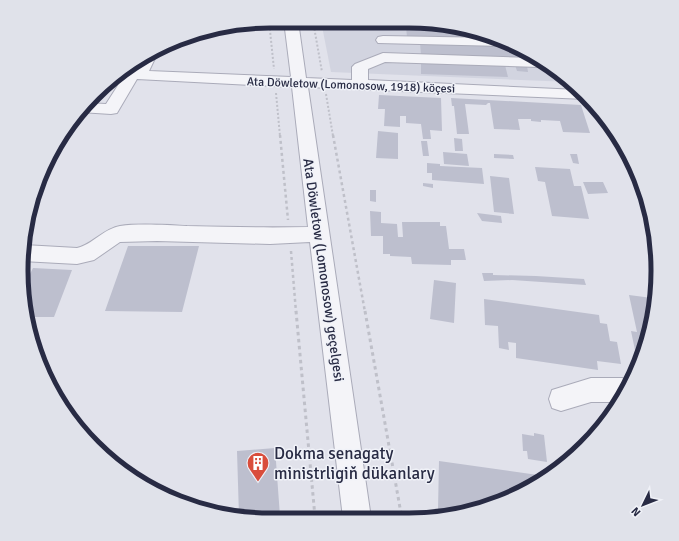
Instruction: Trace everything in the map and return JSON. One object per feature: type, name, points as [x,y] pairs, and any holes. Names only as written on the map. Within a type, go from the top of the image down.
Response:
[{"type":"street","name":"Ata Döwletow (Lomonosow) geçelgesi","points":[[292,28],[318,234],[356,513]]},
{"type":"street","points":[[383,28],[383,56]]},
{"type":"street","points":[[384,40],[488,42]]},
{"type":"street","points":[[360,84],[360,67],[383,56],[536,64]]},
{"type":"street","name":"Ata Döwletow (Lomonosow, 1918) köçesi","points":[[130,75],[575,95]]},
{"type":"street","points":[[91,108],[111,109],[130,75]]},
{"type":"street","points":[[29,253],[77,256],[87,254],[111,237],[120,234],[318,234]]},
{"type":"street","points":[[561,399],[591,390],[620,390]]},
{"type":"path","points":[[270,28],[315,513]]},
{"type":"path","points":[[314,28],[401,513]]},
{"type":"shaded area","points":[[322,28],[408,28],[440,30],[456,33],[471,36],[501,46],[530,60],[560,82],[331,72]]},
{"type":"building","points":[[406,28],[440,30],[479,39],[407,37]]},
{"type":"building","points":[[420,43],[500,46],[526,58],[421,55]]},
{"type":"building","points":[[421,61],[505,65],[508,77],[421,74]]},
{"type":"building","points":[[515,65],[527,66],[528,72],[517,71]]},
{"type":"building","points":[[379,95],[441,98],[442,131],[430,130],[431,139],[423,139],[421,124],[406,123],[406,116],[400,116],[400,127],[384,126],[385,109],[378,109]]},
{"type":"building","points":[[451,98],[581,105],[590,133],[563,132],[560,121],[541,120],[541,122],[531,121],[531,119],[518,119],[520,130],[494,129],[490,103],[488,103],[486,105],[465,104],[469,134],[457,134],[454,106],[452,106]]},
{"type":"building","points":[[378,131],[398,133],[398,159],[376,158]]},
{"type":"building","points":[[454,138],[462,139],[463,151],[455,151]]},
{"type":"building","points":[[421,141],[427,141],[429,156],[423,156]]},
{"type":"building","points":[[443,152],[467,154],[469,166],[444,164]]},
{"type":"building","points":[[494,154],[513,155],[514,159],[494,158]]},
{"type":"building","points":[[570,154],[577,154],[579,164],[573,163]]},
{"type":"building","points":[[427,163],[440,164],[440,166],[482,168],[484,184],[432,180],[432,173],[427,173]]},
{"type":"building","points":[[535,167],[570,169],[574,186],[581,186],[589,219],[552,216],[545,182],[538,181]]},
{"type":"building","points":[[490,176],[509,178],[514,214],[494,212]]},
{"type":"building","points":[[583,182],[603,182],[608,193],[588,194]]},
{"type":"building","points":[[423,183],[433,184],[433,188],[423,186]]},
{"type":"building","points":[[370,190],[376,190],[376,202],[370,201]]},
{"type":"building","points":[[370,211],[381,212],[381,223],[397,224],[398,237],[403,237],[402,222],[440,222],[440,226],[446,226],[449,249],[464,249],[466,260],[451,260],[451,265],[412,264],[411,257],[390,256],[390,254],[383,254],[383,236],[371,236]]},
{"type":"building","points":[[477,213],[501,216],[502,223],[482,221]]},
{"type":"building","points":[[128,246],[199,246],[182,312],[105,311]]},
{"type":"building","points":[[33,268],[72,270],[54,317],[33,317],[28,277]]},
{"type":"building","points":[[482,273],[493,273],[493,275],[584,279],[586,285],[512,280],[484,281]]},
{"type":"building","points":[[434,280],[456,283],[454,323],[430,319]]},
{"type":"building","points":[[629,295],[649,298],[643,333],[636,354],[631,331],[637,332]]},
{"type":"building","points":[[484,299],[599,315],[600,323],[607,324],[610,341],[617,342],[621,364],[597,361],[598,370],[516,358],[516,343],[508,342],[509,350],[499,348],[498,326],[485,325]]},
{"type":"building","points":[[534,433],[544,435],[547,462],[528,459],[527,451],[523,451],[522,434],[534,436]]},
{"type":"building","name":"Dokma senagaty ministrligiň dükanlary","points":[[275,448],[280,513],[239,511],[237,451]]},
{"type":"building","points":[[439,461],[539,475],[530,481],[501,495],[471,505],[442,511],[438,510]]},
{"type":"place","name":"Dokma senagaty ministrligiň dükanlary","points":[[258,482]]}]
